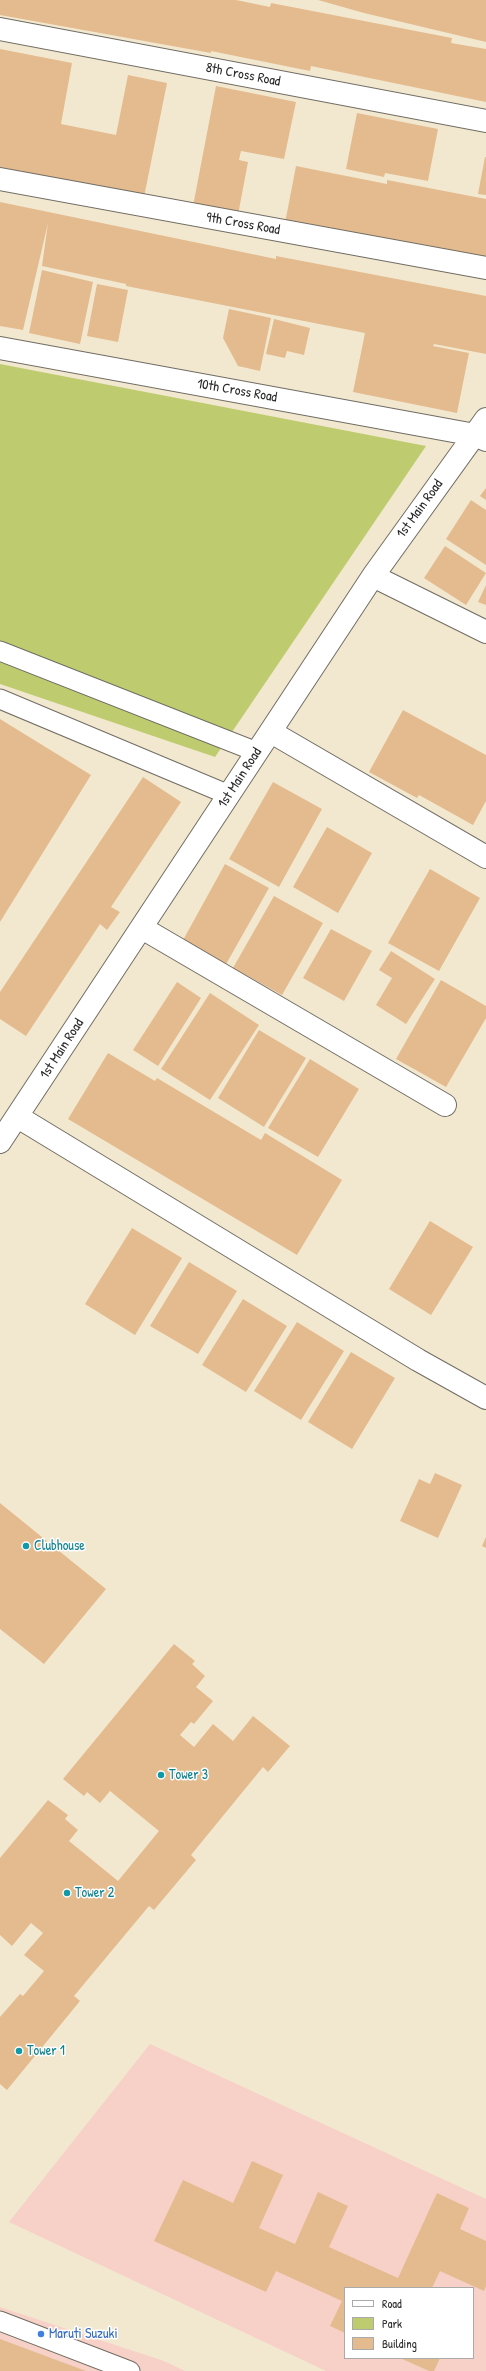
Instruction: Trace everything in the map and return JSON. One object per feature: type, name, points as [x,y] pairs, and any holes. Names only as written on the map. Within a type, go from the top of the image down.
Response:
[{"type":"street","name":"8th Cross Road","points":[[0,29],[486,121]]},
{"type":"street","name":"9th Cross Road","points":[[0,179],[486,268]]},
{"type":"street","name":"10th Cross Road","points":[[0,348],[482,431]]},
{"type":"street","name":"1st Main Road","points":[[0,1142],[18,1117],[373,576],[482,431]]},
{"type":"street","points":[[373,576],[486,632]]},
{"type":"street","points":[[271,732],[486,856]]},
{"type":"street","points":[[142,928],[445,1105]]},
{"type":"street","points":[[18,1117],[418,1360],[486,1398]]},
{"type":"lane","points":[[0,651],[257,752]]},
{"type":"lane","points":[[0,699],[229,795]]},
{"type":"lane","points":[[0,2321],[130,2371]]},
{"type":"shaded area","points":[[150,2044],[486,2199],[486,2371],[326,2371],[9,2222]]},
{"type":"shaded area","name":"Maruti Suzuki","points":[[0,2307],[164,2361],[185,2371],[0,2371]]},
{"type":"green space","points":[[0,364],[426,446],[215,757],[0,684]]},
{"type":"building","points":[[0,0],[236,0],[270,7],[271,3],[452,38],[451,43],[486,49],[486,102],[311,66],[310,71],[211,51],[211,53],[0,15]]},
{"type":"building","points":[[318,0],[486,0],[486,42],[364,13]]},
{"type":"building","points":[[0,49],[72,63],[61,124],[116,135],[128,75],[167,83],[144,197],[14,174],[15,170],[0,167]]},
{"type":"building","points":[[216,86],[296,102],[284,159],[241,151],[239,160],[248,162],[238,215],[193,206]]},
{"type":"building","points":[[357,113],[438,129],[428,181],[385,173],[384,177],[346,169]]},
{"type":"building","points":[[486,157],[486,195],[478,194]]},
{"type":"building","points":[[296,166],[387,184],[387,180],[486,199],[486,258],[285,223]]},
{"type":"building","points":[[0,202],[276,259],[276,256],[486,296],[486,354],[434,344],[433,346],[469,353],[457,413],[353,392],[365,333],[126,286],[126,284],[42,266],[48,223],[23,330],[0,326]]},
{"type":"building","points":[[42,270],[93,282],[80,344],[29,333]]},
{"type":"building","points":[[97,284],[128,290],[118,342],[87,336]]},
{"type":"building","points":[[229,309],[271,318],[260,371],[238,366],[223,338]]},
{"type":"building","points":[[274,319],[310,328],[304,355],[287,351],[285,358],[266,354]]},
{"type":"building","points":[[486,488],[486,500],[480,496]]},
{"type":"building","points":[[471,500],[486,510],[486,565],[446,539]]},
{"type":"building","points":[[445,546],[486,573],[466,605],[424,578]]},
{"type":"building","points":[[486,585],[486,605],[478,602]]},
{"type":"building","points":[[403,710],[486,755],[486,801],[473,825],[419,795],[417,798],[369,772]]},
{"type":"building","points":[[0,719],[91,775],[0,922]]},
{"type":"building","points":[[143,777],[181,802],[111,907],[120,912],[107,930],[100,924],[26,1036],[0,1019],[0,992]]},
{"type":"building","points":[[273,782],[322,809],[279,887],[229,859]]},
{"type":"building","points":[[327,827],[372,853],[338,913],[293,887]]},
{"type":"building","points":[[225,864],[269,888],[225,966],[182,942]]},
{"type":"building","points":[[430,869],[480,898],[439,971],[388,943]]},
{"type":"building","points":[[274,896],[323,923],[282,995],[233,968]]},
{"type":"building","points":[[331,929],[372,951],[344,1001],[303,978]]},
{"type":"building","points":[[391,951],[435,979],[406,1024],[376,1005],[392,978],[379,970]]},
{"type":"building","points":[[441,980],[486,1006],[486,1018],[446,1087],[396,1059]]},
{"type":"building","points":[[177,982],[201,998],[158,1066],[133,1050]]},
{"type":"building","points":[[210,993],[259,1025],[210,1100],[161,1069]]},
{"type":"building","points":[[259,1030],[306,1058],[264,1127],[218,1098]]},
{"type":"building","points":[[108,1053],[155,1081],[157,1078],[261,1140],[265,1133],[342,1180],[297,1255],[68,1119]]},
{"type":"building","points":[[310,1059],[359,1089],[318,1157],[268,1128]]},
{"type":"building","points":[[430,1221],[473,1247],[431,1315],[389,1289]]},
{"type":"building","points":[[132,1228],[182,1258],[135,1335],[85,1304]]},
{"type":"building","points":[[189,1262],[237,1291],[198,1354],[150,1326]]},
{"type":"building","points":[[243,1299],[287,1326],[246,1392],[202,1365]]},
{"type":"building","points":[[297,1322],[344,1351],[301,1420],[254,1391]]},
{"type":"building","points":[[351,1352],[395,1378],[352,1449],[308,1422]]},
{"type":"building","points":[[435,1473],[462,1485],[438,1538],[400,1521],[419,1479],[430,1484]]},
{"type":"building","name":"Clubhouse","points":[[0,1503],[106,1589],[44,1664],[0,1629]]},
{"type":"building","points":[[486,1537],[486,1548],[482,1546]]},
{"type":"building","points":[[174,1644],[195,1661],[192,1664],[205,1676],[196,1687],[213,1701],[194,1724],[191,1722],[180,1735],[194,1747],[213,1724],[233,1741],[253,1716],[290,1746],[268,1772],[263,1767],[191,1855],[196,1860],[154,1910],[149,1906],[74,1996],[80,2001],[7,2090],[0,2084],[0,2017],[20,1994],[23,1996],[44,1971],[24,1955],[43,1933],[31,1923],[12,1946],[0,1935],[0,1858],[48,1800],[68,1815],[65,1819],[78,1830],[69,1841],[118,1881],[159,1831],[110,1791],[100,1803],[87,1792],[84,1796],[63,1779]]},
{"type":"building","points":[[252,2161],[283,2175],[259,2228],[295,2244],[318,2192],[348,2206],[329,2247],[398,2278],[437,2193],[469,2208],[460,2229],[486,2241],[486,2286],[484,2291],[440,2271],[432,2287],[344,2287],[344,2333],[330,2326],[342,2301],[276,2271],[266,2292],[154,2241],[183,2180],[233,2203]]},
{"type":"building","points":[[0,2339],[86,2371],[0,2371]]},
{"type":"building","points":[[402,2359],[440,2359],[434,2371],[429,2371]]},
{"type":"place","name":"Clubhouse","points":[[26,1546]]},
{"type":"place","name":"Tower 3","points":[[161,1775]]},
{"type":"place","name":"Tower 2","points":[[67,1893]]},
{"type":"place","name":"Tower 1","points":[[19,2051]]},
{"type":"place","name":"Maruti Suzuki","points":[[41,2334]]}]
